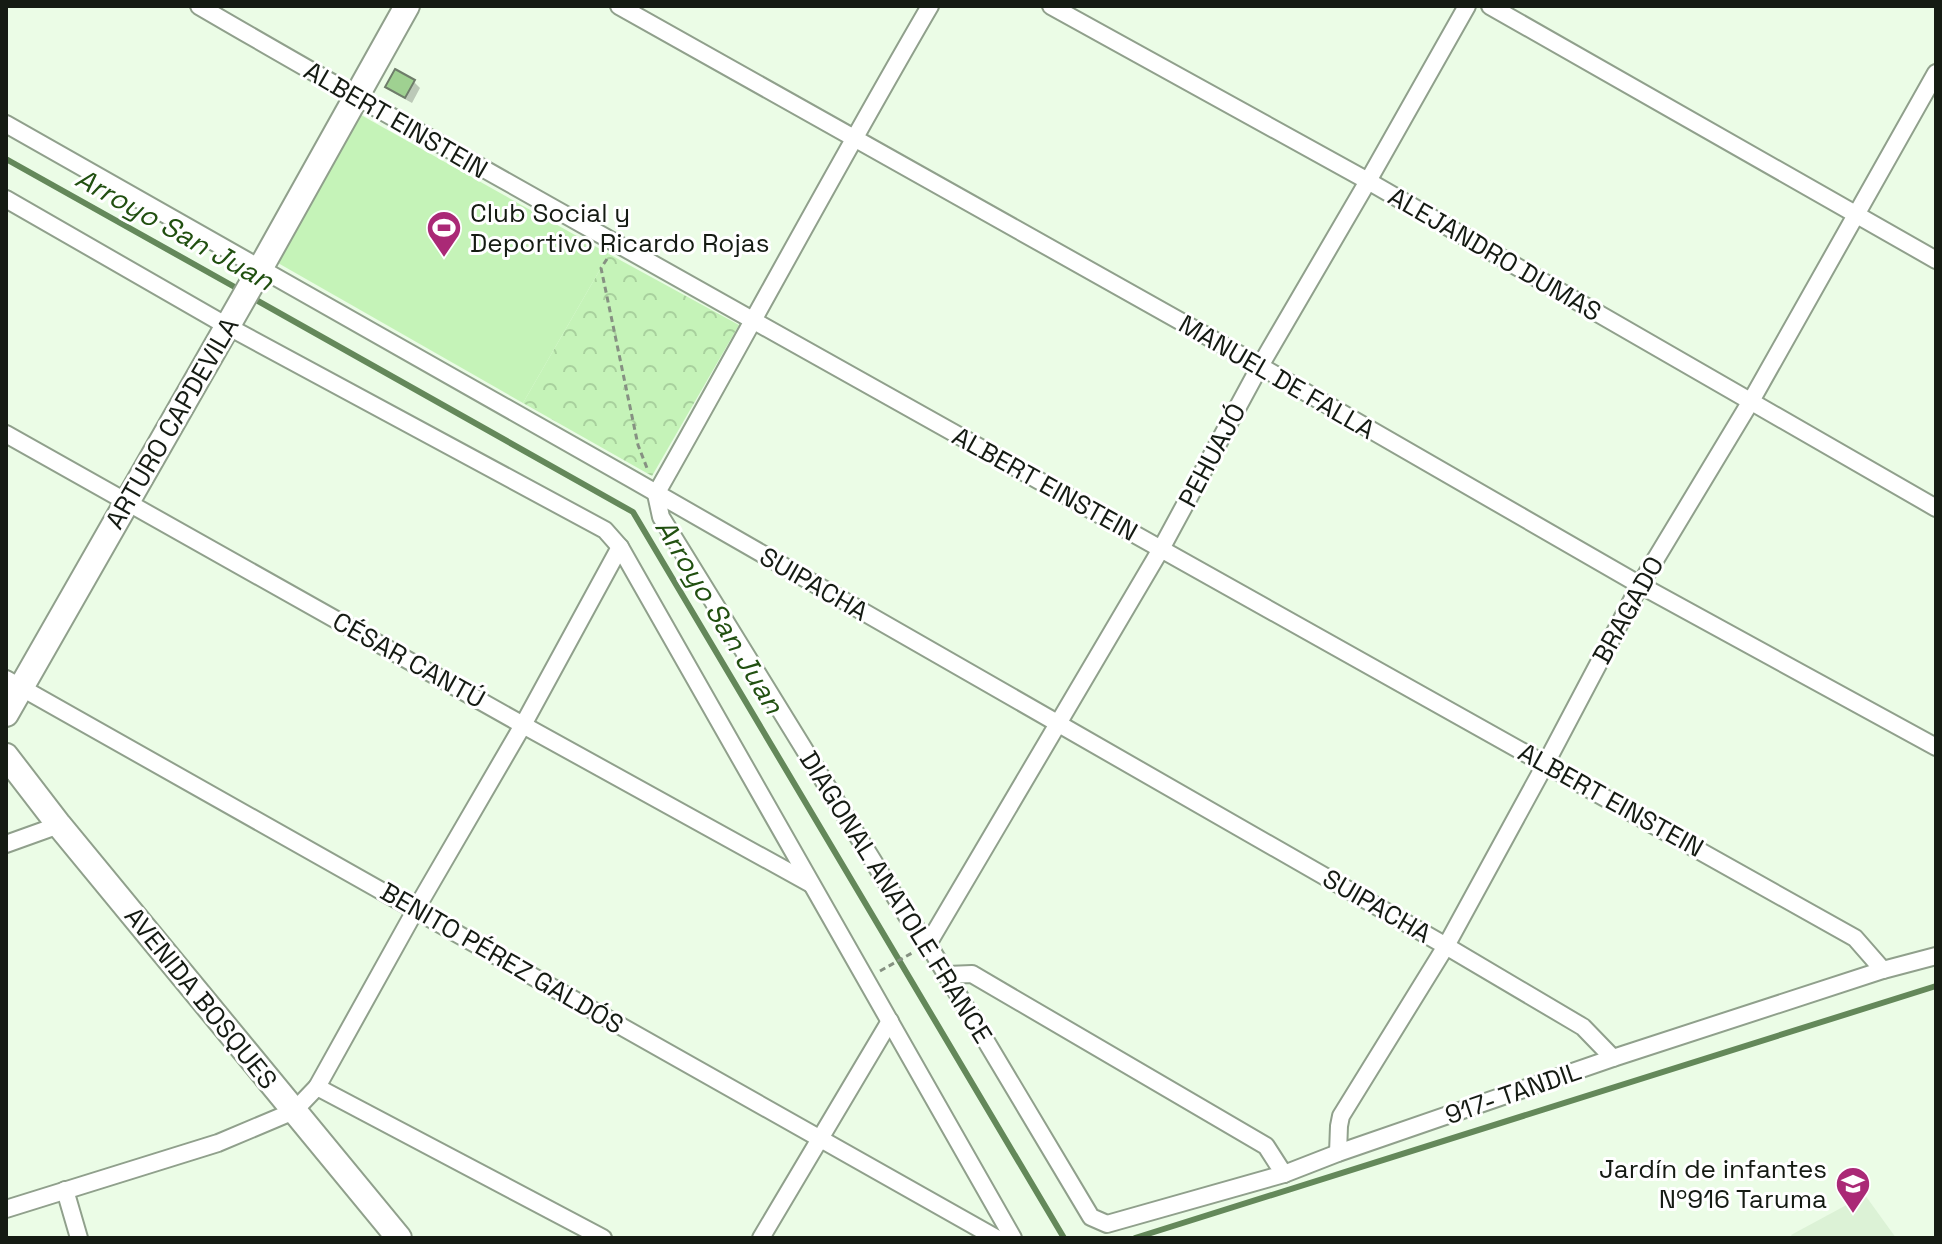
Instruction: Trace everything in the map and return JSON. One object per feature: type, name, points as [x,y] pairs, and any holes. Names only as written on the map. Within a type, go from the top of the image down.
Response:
[{"type":"street","name":"ALBERT EINSTEIN","points":[[199,6],[357,98],[1855,938],[1883,970]]},
{"type":"street","name":"ARTURO CAPDEVILA","points":[[6,714],[14,683],[127,503],[407,6]]},
{"type":"street","name":"MANUEL DE FALLA","points":[[619,6],[1260,366],[1640,585],[1936,747]]},
{"type":"street","points":[[656,494],[930,6]]},
{"type":"street","name":"ALEJANDRO DUMAS","points":[[1051,6],[1368,181],[1936,508]]},
{"type":"street","name":"PEHUAJÓ","points":[[921,948],[1059,724],[1161,549],[1260,366],[1467,6]]},
{"type":"street","points":[[1490,6],[1936,260]]},
{"type":"street","name":"BRAGADO","points":[[1338,1153],[1341,1116],[1446,946],[1640,585],[1751,401],[1936,73]]},
{"type":"street","name":"SUIPACHA","points":[[6,124],[258,273],[656,494],[1446,946],[1583,1027],[1613,1058]]},
{"type":"street","points":[[6,199],[231,320],[605,530],[620,547],[1013,1238]]},
{"type":"street","name":"CÉSAR CANTÚ","points":[[6,434],[813,885]]},
{"type":"street","name":"DIAGONAL ANATOLE FRANCE","points":[[656,494],[661,517],[907,916],[921,948],[947,975],[1091,1217]]},
{"type":"street","points":[[6,1209],[218,1143],[294,1111],[317,1087],[523,725],[620,547]]},
{"type":"street","name":"BENITO PÉREZ GALDÓS","points":[[14,683],[996,1238]]},
{"type":"street","name":"AVENIDA BOSQUES","points":[[6,756],[59,825],[399,1238]]},
{"type":"street","points":[[6,844],[59,825]]},
{"type":"street","name":"917- TANDIL","points":[[1091,1217],[1107,1224],[1284,1174],[1613,1058],[1883,970],[1936,956]]},
{"type":"street","points":[[947,975],[972,974],[1266,1146],[1284,1174]]},
{"type":"street","points":[[761,1238],[890,1021]]},
{"type":"street","points":[[317,1087],[603,1238]]},
{"type":"street","points":[[65,1190],[79,1238]]},
{"type":"path","points":[[615,243],[601,268],[638,445],[656,494]]},
{"type":"path","points":[[893,964],[921,948]]},
{"type":"shaded area","name":"Jardín de infantes Nº916 Taruma","points":[[1865,1195],[1896,1238],[1793,1238],[1791,1235]]},
{"type":"green space","name":"Club Social y Deportivo Ricardo Rojas","points":[[361,115],[609,254],[523,403],[278,263]]},
{"type":"green space","points":[[609,254],[739,325],[652,476],[523,403]]},
{"type":"building","points":[[395,69],[415,80],[405,98],[385,87]]},
{"type":"waterway","name":"Arroyo San Juan","points":[[6,159],[240,290]]},
{"type":"waterway","name":"Arroyo San Juan","points":[[249,296],[633,512],[1064,1238]]},
{"type":"waterway","points":[[1135,1238],[1936,986]]},
{"type":"place","name":"Club Social y Deportivo Ricardo Rojas","points":[[444,259]]},
{"type":"place","name":"Jardín de infantes Nº916 Taruma","points":[[1853,1215]]}]
